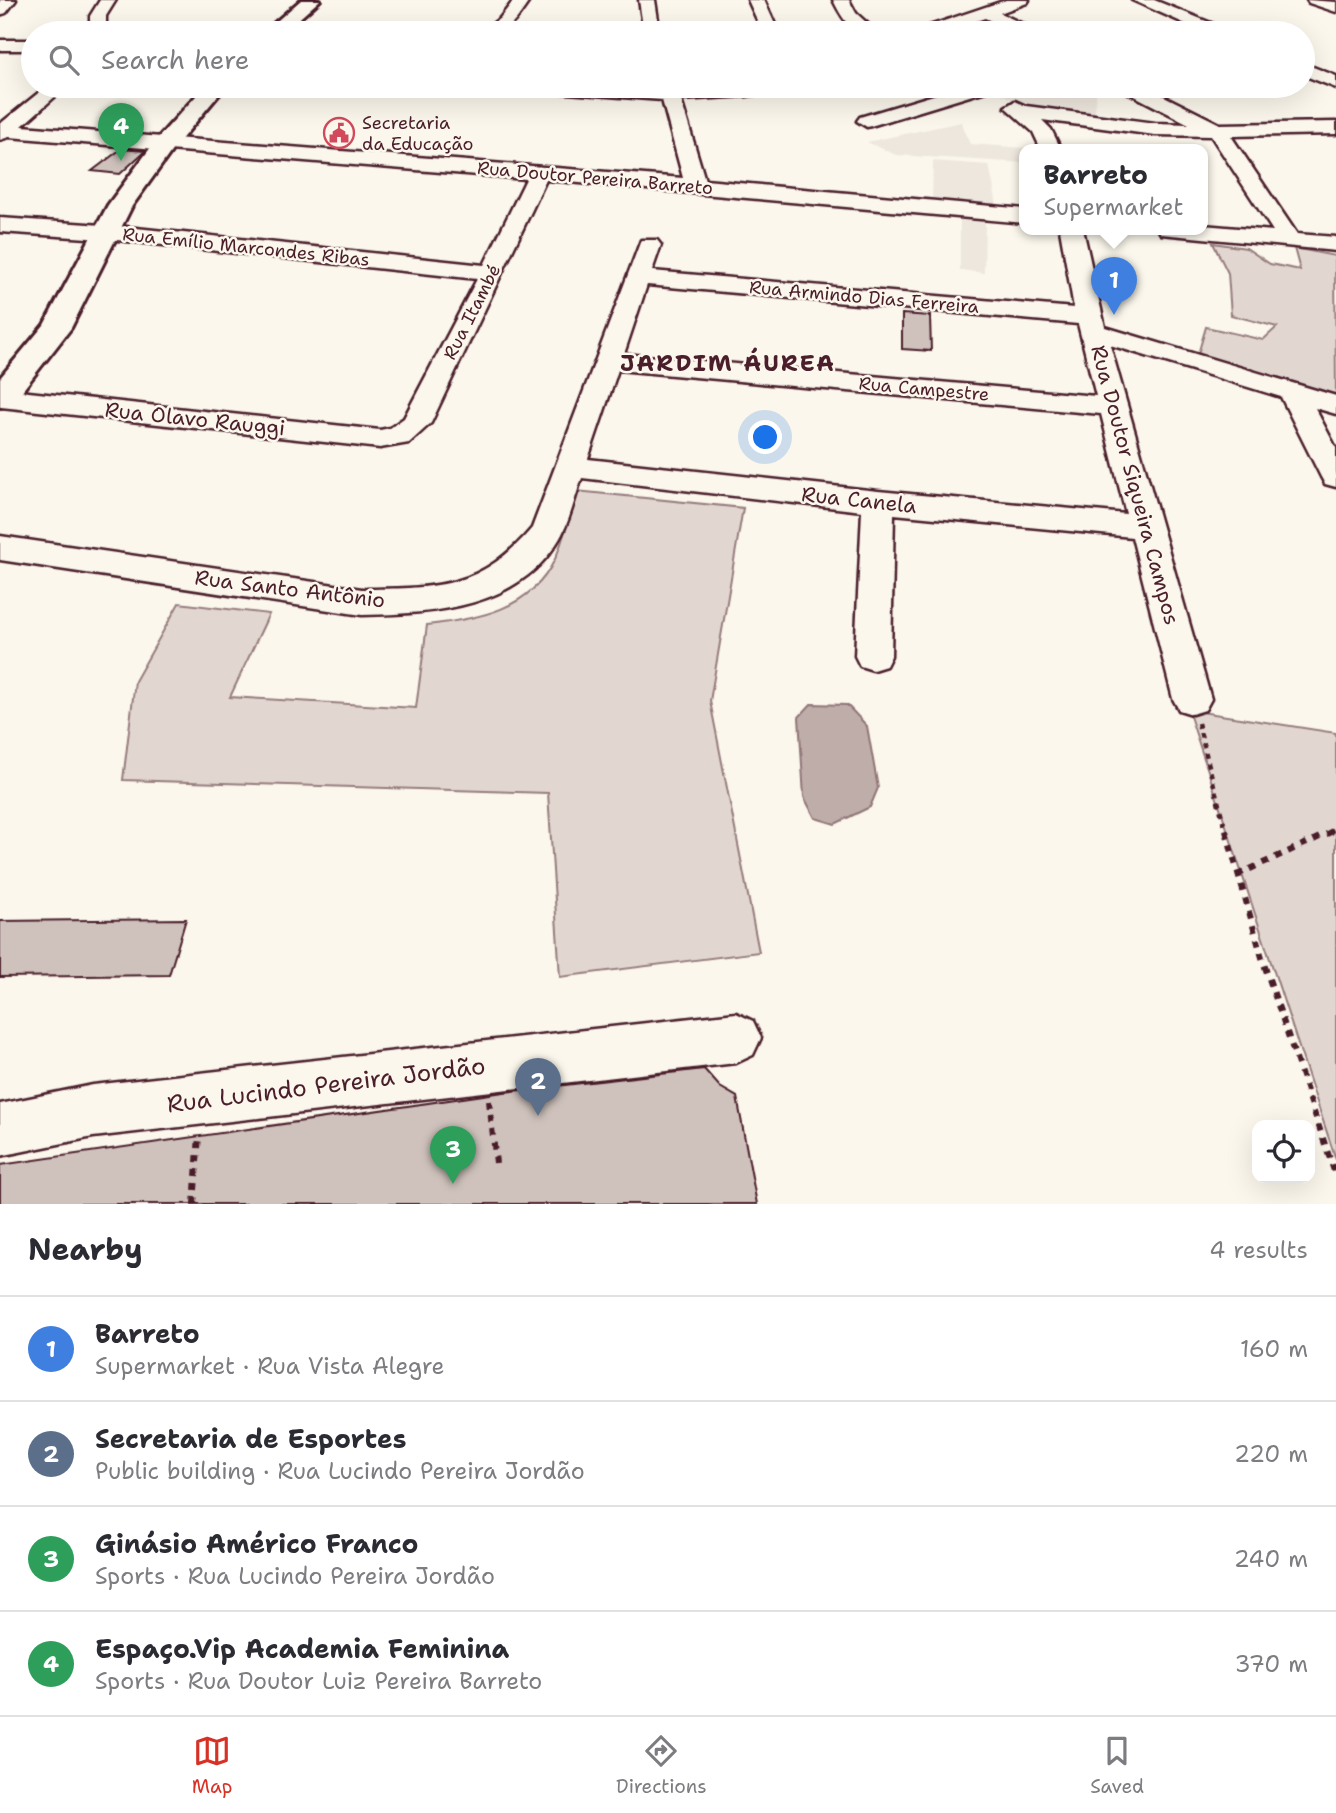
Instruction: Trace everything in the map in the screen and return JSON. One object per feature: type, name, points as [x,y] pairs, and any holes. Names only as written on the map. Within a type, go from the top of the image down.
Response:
[{"type":"main road","points":[[286,21],[311,0]]},
{"type":"main road","points":[[3,391],[57,328],[120,205],[164,144],[205,98]]},
{"type":"street","points":[[0,10],[8,0]]},
{"type":"street","points":[[97,21],[97,16],[108,0]]},
{"type":"street","points":[[506,21],[522,0]]},
{"type":"street","points":[[647,0],[650,21]]},
{"type":"street","points":[[756,0],[766,21]]},
{"type":"street","points":[[841,0],[849,16],[855,21]]},
{"type":"street","points":[[960,21],[1021,0]]},
{"type":"street","points":[[1140,0],[1191,21]]},
{"type":"street","points":[[1315,0],[1336,7]]},
{"type":"street","points":[[986,12],[1004,21]]},
{"type":"street","points":[[0,45],[21,45]]},
{"type":"street","points":[[1315,73],[1336,83]]},
{"type":"street","points":[[2,132],[43,98]]},
{"type":"street","points":[[670,98],[696,186]]},
{"type":"street","points":[[867,121],[962,98]]},
{"type":"street","points":[[998,98],[1024,112],[1041,129],[1048,144]]},
{"type":"street","points":[[1154,98],[1217,130],[1290,240]]},
{"type":"street","points":[[1024,112],[1126,126],[1217,130],[1336,128]]},
{"type":"street","name":"Rua Doutor Pereira Barreto","points":[[2,132],[539,173],[1019,215]]},
{"type":"street","name":"Rua Itambé","points":[[390,439],[409,431],[416,423],[492,274],[539,173]]},
{"type":"street","name":"Rua Emílio Marcondes Ribas","points":[[0,225],[105,232],[492,274]]},
{"type":"street","points":[[1208,233],[1336,244]]},
{"type":"street","name":"Rua Doutor Siqueira Campos","points":[[1072,235],[1091,324],[1192,699]]},
{"type":"street","name":"Rua Santo Antônio","points":[[0,548],[362,602],[417,601],[466,594],[501,580],[531,555],[547,532],[649,245]]},
{"type":"street","name":"Rua Armindo Dias Ferreira","points":[[638,277],[1091,324],[1336,405]]},
{"type":"street","name":"Rua Campestre","points":[[608,361],[1114,406]]},
{"type":"street","name":"Rua Olavo Rauggi","points":[[3,391],[390,439]]},
{"type":"street","points":[[1292,392],[1336,477]]},
{"type":"street","name":"Rua Canela","points":[[571,467],[878,502],[1147,527]]},
{"type":"street","points":[[873,656],[878,502]]},
{"type":"street","name":"Rua Lucindo Pereira Jordão","points":[[0,1130],[93,1111],[736,1038]]},
{"type":"path","points":[[1192,699],[1237,876],[1336,1177]]},
{"type":"path","points":[[1237,876],[1336,829]]},
{"type":"path","points":[[489,1095],[496,1163]]},
{"type":"path","points":[[194,1204],[200,1135]]},
{"type":"shaded area","points":[[1009,98],[1096,98],[1094,120],[1029,109]]},
{"type":"shaded area","points":[[961,122],[970,144],[1019,148],[1019,163],[896,155],[867,142]]},
{"type":"shaded area","points":[[933,161],[989,165],[998,210],[932,204]]},
{"type":"shaded area","points":[[960,220],[985,222],[984,273],[960,270]]},
{"type":"shaded area","points":[[1213,243],[1246,248],[1270,264],[1300,270],[1294,248],[1335,256],[1336,402],[1198,354],[1206,327],[1263,340],[1277,327],[1231,315],[1228,273]]},
{"type":"shaded area","points":[[576,491],[743,508],[710,701],[759,952],[560,977],[548,793],[123,780],[135,681],[179,603],[269,614],[230,697],[416,708],[427,625],[484,615],[517,601],[532,590],[555,559]]},
{"type":"shaded area","points":[[811,704],[847,705],[867,726],[878,788],[870,807],[835,824],[815,818],[804,797],[799,717]]},
{"type":"shaded area","points":[[1188,710],[1336,733],[1336,1160]]},
{"type":"building","points":[[121,149],[145,151],[120,174],[92,171]]},
{"type":"building","points":[[902,314],[930,316],[931,351],[902,349]]},
{"type":"building","points":[[186,919],[169,975],[0,977],[0,921]]},
{"type":"building","points":[[704,1069],[720,1087],[737,1097],[757,1204],[0,1204],[0,1165],[504,1092]]},
{"type":"place","name":"Secretaria da Educação","points":[[339,133]]},
{"type":"place","name":"Espaço.Vip Academia Feminina","points":[[121,161]]},
{"type":"place","name":"Barreto","points":[[1114,315]]},
{"type":"place","name":"Secretaria de Esportes","points":[[538,1116]]},
{"type":"place","name":"Ginásio Américo Franco","points":[[453,1184]]},
{"type":"district","name":"JARDIM ÁUREA","points":[[728,363]]}]
